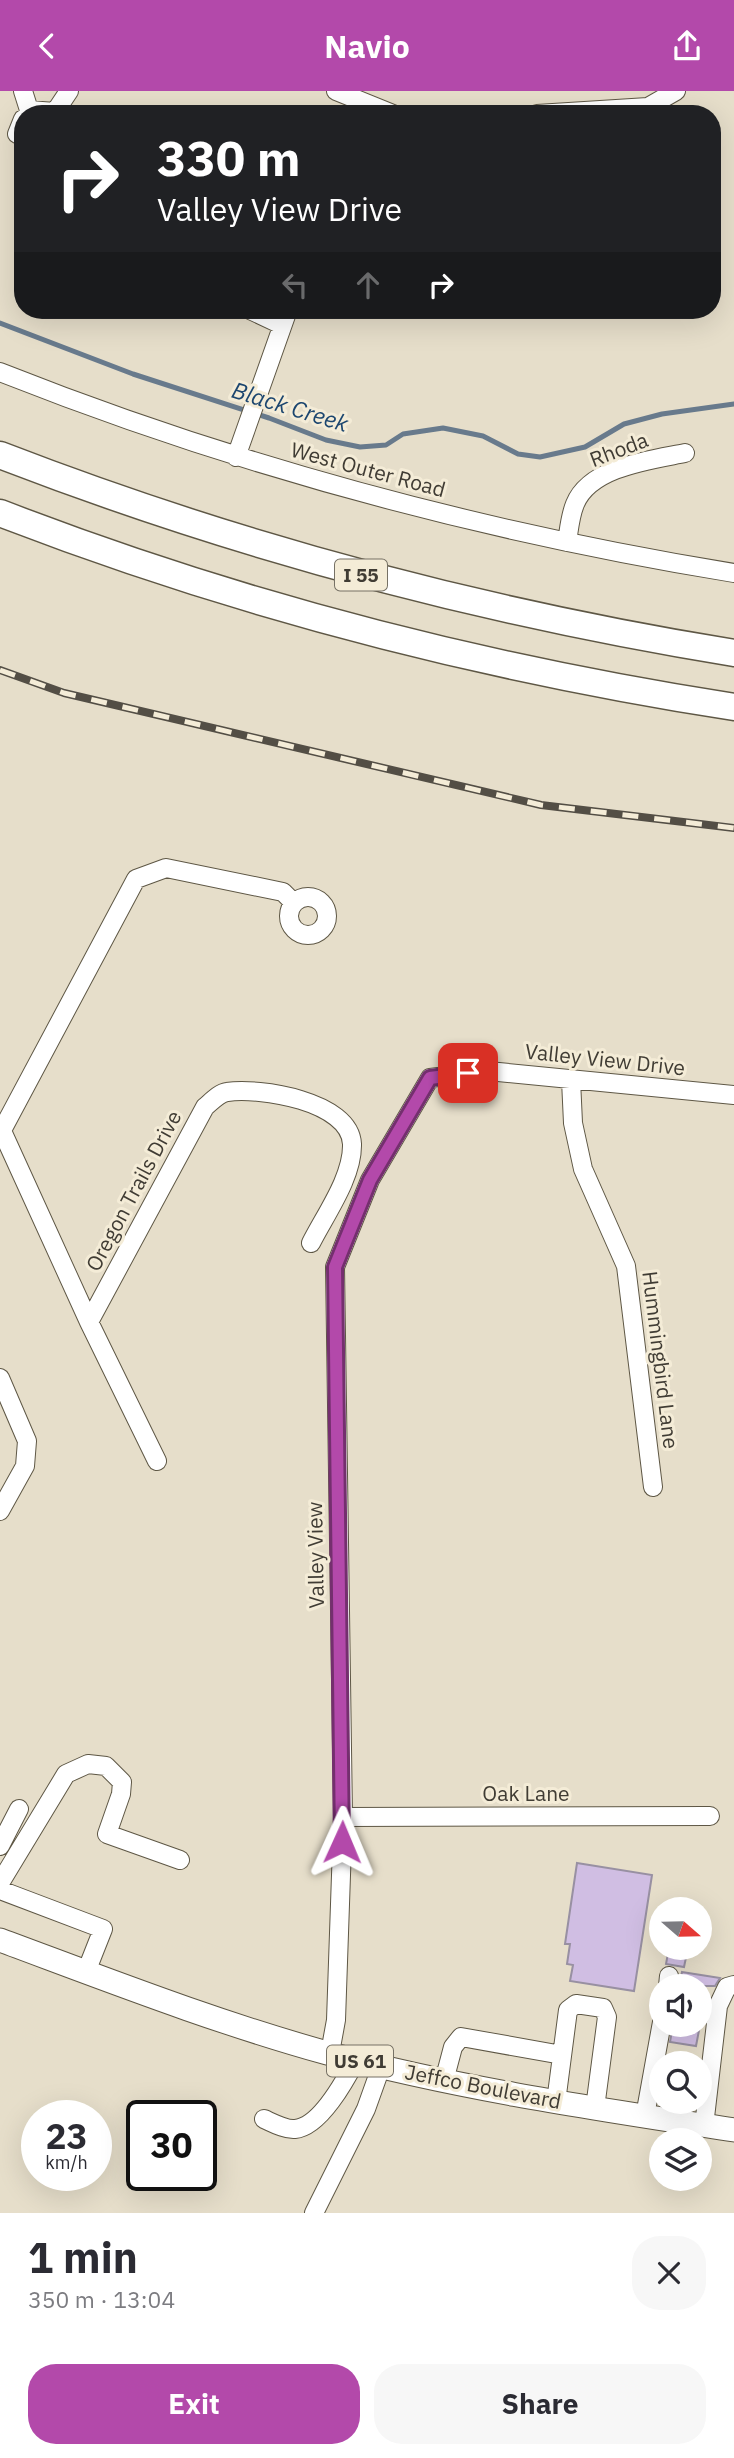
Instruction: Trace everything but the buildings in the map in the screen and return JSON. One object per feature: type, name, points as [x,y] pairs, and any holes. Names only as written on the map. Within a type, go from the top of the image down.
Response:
[{"type":"highway","name":"I 55","points":[[0,455],[164,515],[331,567],[570,624],[734,653]]},
{"type":"highway","points":[[0,513],[220,590],[391,639],[563,678],[734,707]]},
{"type":"main road","name":"Jeffco Boulevard","points":[[0,1940],[221,2021],[382,2067],[556,2102],[734,2130]]},
{"type":"street","points":[[336,91],[371,105]]},
{"type":"street","points":[[652,105],[676,91]]},
{"type":"street","points":[[236,457],[284,319]]},
{"type":"street","name":"West Outer Road","points":[[0,372],[68,399],[236,457],[419,508],[567,542],[734,573]]},
{"type":"street","name":"Rhoda","points":[[567,542],[575,503],[597,479],[642,461],[685,453]]},
{"type":"street","points":[[157,1461],[1,1133],[136,879],[166,868],[283,892],[294,903]]},
{"type":"street","name":"Valley View Drive","points":[[430,1078],[488,1071],[734,1095]]},
{"type":"street","name":"Valley View","points":[[330,2053],[336,2020],[343,1817],[335,1267],[370,1180],[430,1078]]},
{"type":"street","name":"Hummingbird Lane","points":[[571,1080],[573,1123],[583,1169],[626,1266],[653,1487]]},
{"type":"street","name":"Oregon Trails Drive","points":[[89,1322],[205,1107],[224,1092],[269,1091],[325,1109],[342,1122],[352,1142],[348,1167],[311,1244]]},
{"type":"street","points":[[0,1378],[27,1441],[25,1466],[0,1511]]},
{"type":"street","points":[[0,1883],[66,1774],[88,1763],[106,1766],[122,1782],[121,1794],[107,1835],[180,1860]]},
{"type":"street","points":[[0,1846],[19,1809]]},
{"type":"street","name":"Oak Lane","points":[[343,1817],[710,1816]]},
{"type":"street","points":[[0,1890],[103,1929],[86,1972]]},
{"type":"street","points":[[704,2126],[718,2006],[727,1987],[734,1985]]},
{"type":"street","points":[[556,2102],[568,2010],[576,2004],[603,2008],[607,2017],[595,2108]]},
{"type":"street","points":[[444,2081],[453,2047],[461,2037],[562,2055]]},
{"type":"street","points":[[645,2116],[659,2037]]},
{"type":"street","points":[[264,2119],[292,2130],[301,2128],[340,2090],[356,2060]]},
{"type":"street","points":[[314,2213],[366,2109],[382,2067]]},
{"type":"waterway","name":"Black Creek","points":[[0,323],[133,374],[269,418],[326,440],[360,447],[386,445],[403,434],[443,428],[483,436],[518,454],[540,457],[585,447],[624,424],[662,414],[734,404]]},
{"type":"railway","points":[[0,670],[64,693],[541,805],[734,828]]},
{"type":"route","points":[[342,1842],[335,1267],[370,1180],[430,1078],[468,1073]]}]
